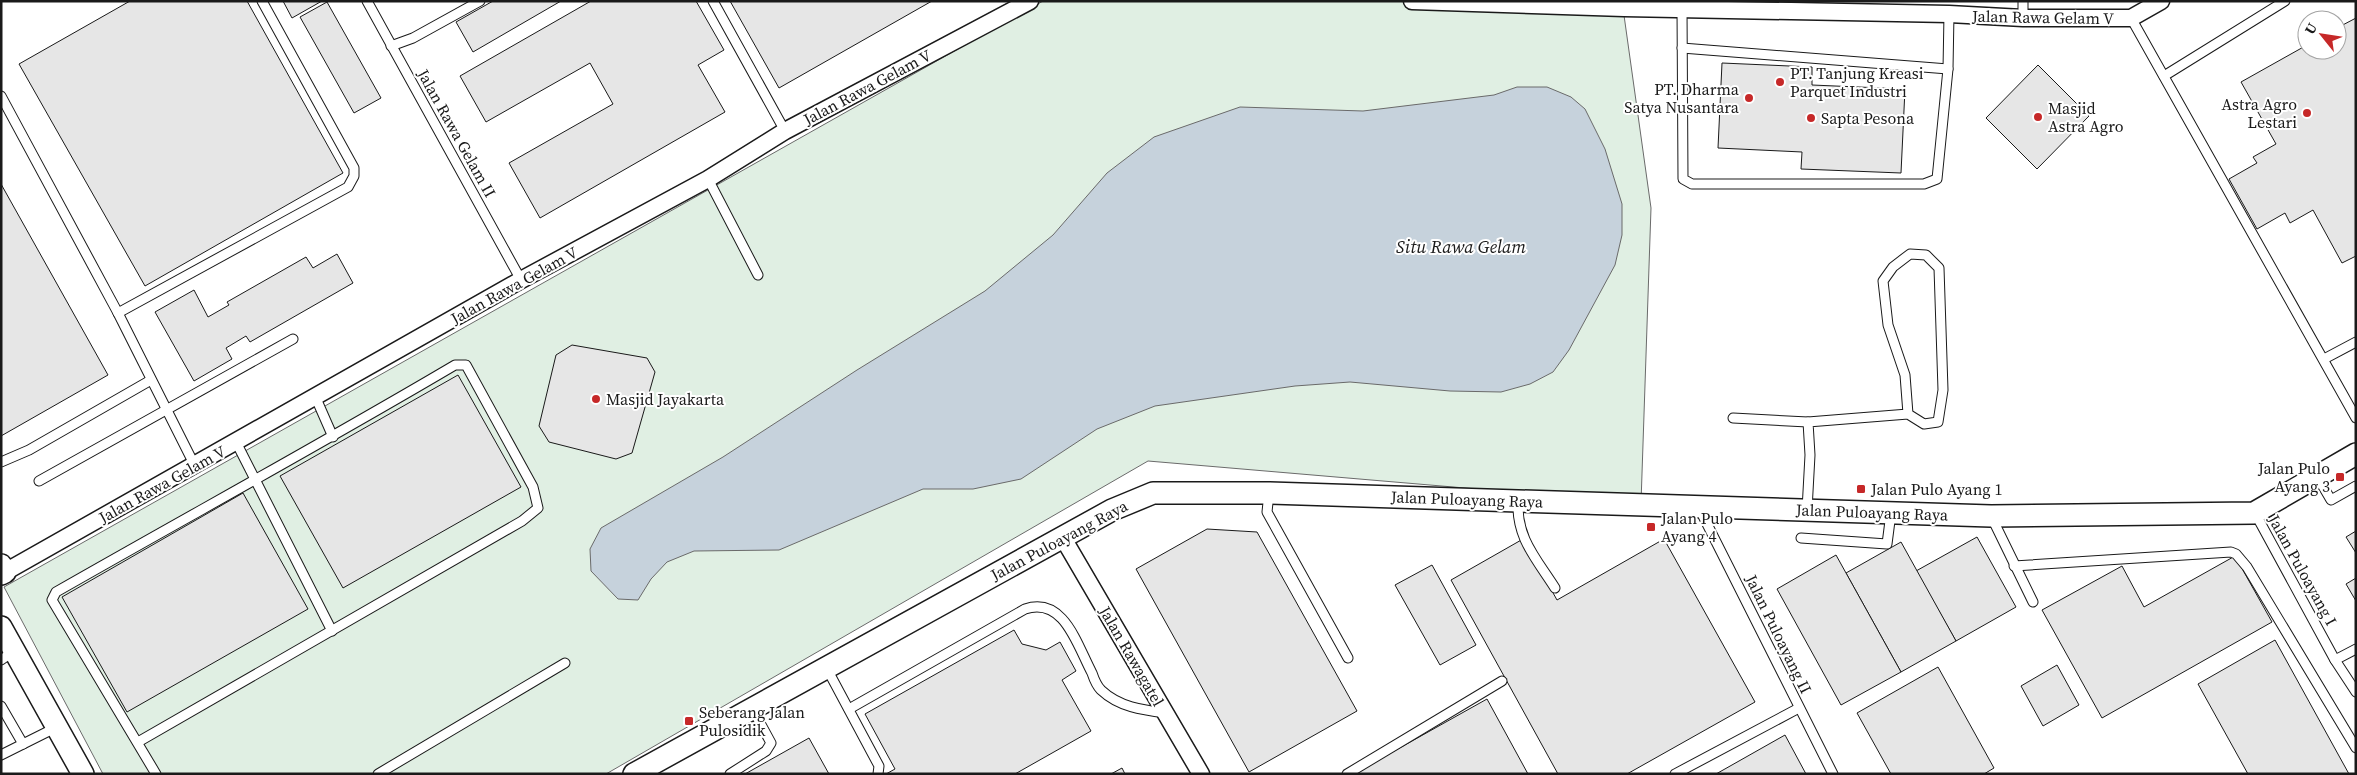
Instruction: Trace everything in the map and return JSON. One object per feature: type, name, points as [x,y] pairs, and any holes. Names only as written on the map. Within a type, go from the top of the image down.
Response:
[{"type":"street","name":"Jalan Rawa Gelam V","points":[[2,570],[195,466],[521,280],[708,179],[785,131],[1030,1]]},
{"type":"street","name":"Jalan Rawa Gelam V","points":[[1412,1],[1682,8],[1847,7],[2023,18],[2131,18],[2161,1]]},
{"type":"street","name":"Jalan Puloayang Raya","points":[[639,772],[826,666],[1112,510],[1153,494],[1269,493],[1991,516],[2254,513],[2356,454]]},
{"type":"street","name":"Jalan Rawagatel","points":[[1063,538],[1201,774]]},
{"type":"street","points":[[1,627],[8,655],[57,727],[83,774]]},
{"type":"lane","points":[[118,313],[348,187],[354,176],[354,168],[262,1]]},
{"type":"lane","name":"Jalan Rawa Gelam II","points":[[367,1],[521,280]]},
{"type":"lane","points":[[391,46],[413,38],[480,1]]},
{"type":"lane","points":[[714,1],[785,131]]},
{"type":"lane","points":[[2023,1],[2023,18]]},
{"type":"lane","points":[[2164,76],[2285,1]]},
{"type":"lane","points":[[1682,8],[1683,179],[1692,184],[1924,184],[1937,179],[1948,69],[1949,14]]},
{"type":"lane","points":[[2131,18],[2356,418]]},
{"type":"lane","points":[[1682,48],[1948,69]]},
{"type":"lane","points":[[1,96],[118,313],[195,466]]},
{"type":"lane","points":[[708,179],[758,275]]},
{"type":"lane","points":[[1733,418],[1808,422],[1908,414],[1924,424],[1938,422],[1943,390],[1939,268],[1926,255],[1910,254],[1892,267],[1883,281],[1888,325],[1905,376],[1908,414]]},
{"type":"lane","points":[[39,481],[166,409],[294,340]]},
{"type":"lane","points":[[2324,359],[2356,342]]},
{"type":"lane","points":[[138,742],[522,521],[538,508],[533,487],[466,365],[454,365],[333,437],[254,478],[56,592],[52,600],[156,774]]},
{"type":"lane","points":[[1,462],[29,450],[151,380]]},
{"type":"lane","points":[[316,396],[333,437]]},
{"type":"lane","points":[[1807,511],[1810,455],[1808,422]]},
{"type":"lane","points":[[236,442],[332,631]]},
{"type":"lane","points":[[2318,476],[2330,500],[2356,486]]},
{"type":"lane","points":[[1269,493],[1267,512],[1348,658]]},
{"type":"lane","points":[[1518,500],[1517,518],[1520,532],[1555,588]]},
{"type":"lane","name":"Jalan Puloayang II","points":[[1699,508],[1834,774]]},
{"type":"lane","points":[[1801,538],[1887,544],[1891,513]]},
{"type":"lane","name":"Jalan Puloayang I","points":[[2254,513],[2335,660],[2356,692]]},
{"type":"lane","points":[[1991,516],[2033,602]]},
{"type":"lane","points":[[2014,566],[2232,552],[2236,554],[2247,567],[2356,748]]},
{"type":"lane","points":[[849,709],[1025,608],[1036,605],[1049,607],[1058,613],[1068,628],[1099,689],[1116,701],[1133,709],[1166,713]]},
{"type":"lane","points":[[2335,660],[2356,649]]},
{"type":"lane","points":[[378,774],[565,663]]},
{"type":"lane","points":[[826,666],[879,766],[878,774]]},
{"type":"lane","points":[[1347,774],[1502,680]]},
{"type":"lane","points":[[1,706],[23,744]]},
{"type":"lane","points":[[730,774],[766,752],[771,743],[752,708]]},
{"type":"lane","points":[[1675,774],[1799,708]]},
{"type":"lane","points":[[1,755],[57,727]]},
{"type":"green space","points":[[1043,1],[1622,1],[1651,208],[1641,503],[1148,461],[606,774],[103,774],[4,587]]},
{"type":"water","name":"Situ Rawa Gelam","points":[[1517,87],[1547,87],[1571,97],[1585,109],[1605,149],[1622,204],[1622,235],[1615,265],[1569,350],[1553,372],[1530,384],[1501,392],[1450,391],[1350,382],[1295,386],[1155,406],[1097,429],[1021,479],[973,489],[923,489],[779,550],[694,551],[667,562],[651,579],[638,600],[618,599],[591,571],[590,549],[601,528],[723,457],[857,370],[985,291],[1053,235],[1107,173],[1154,137],[1240,107],[1363,111],[1494,95]]},
{"type":"building","points":[[130,1],[247,1],[343,173],[145,286],[19,64]]},
{"type":"building","points":[[283,1],[322,1],[292,18]]},
{"type":"building","points":[[493,1],[561,1],[473,52],[456,22]]},
{"type":"building","points":[[591,1],[696,1],[724,50],[698,65],[725,112],[540,218],[509,163],[613,104],[590,63],[486,122],[460,76]]},
{"type":"building","points":[[730,1],[932,1],[779,88]]},
{"type":"building","points":[[327,2],[381,98],[354,113],[300,17]]},
{"type":"building","name":"Astra Agro Lestari","points":[[2356,18],[2356,256],[2342,263],[2313,210],[2290,223],[2285,213],[2257,229],[2229,179],[2257,163],[2253,157],[2276,144],[2241,82],[2297,51],[2297,60],[2347,60],[2347,23]]},
{"type":"building","name":"Sapta Pesona","points":[[1722,63],[1812,67],[1812,85],[1905,89],[1901,173],[1801,169],[1802,152],[1718,148]]},
{"type":"building","name":"Masjid Astra Agro","points":[[2038,65],[2089,116],[2037,169],[1986,118]]},
{"type":"building","points":[[1,184],[108,375],[1,436]]},
{"type":"building","points":[[337,254],[353,283],[250,342],[246,336],[226,348],[232,359],[194,381],[155,312],[194,290],[208,317],[229,305],[227,302],[306,257],[313,268]]},
{"type":"building","name":"Masjid Jayakarta","points":[[572,345],[647,358],[655,372],[632,453],[616,459],[549,442],[539,426],[556,355]]},
{"type":"building","points":[[458,375],[521,487],[343,588],[280,476]]},
{"type":"building","points":[[243,493],[308,609],[127,712],[62,597]]},
{"type":"building","points":[[1207,529],[1257,532],[1357,711],[1249,772],[1136,569]]},
{"type":"building","points":[[2356,531],[2356,553],[2346,537]]},
{"type":"building","points":[[1977,537],[2016,607],[1956,641],[1916,571]]},
{"type":"building","points":[[1523,539],[1557,600],[1664,539],[1755,702],[1627,774],[1558,774],[1451,580]]},
{"type":"building","points":[[1901,542],[1956,641],[1901,672],[1846,573]]},
{"type":"building","points":[[1836,555],[1901,672],[1841,705],[1777,589]]},
{"type":"building","points":[[2235,556],[2272,622],[2102,718],[2042,610],[2122,566],[2144,607]]},
{"type":"building","points":[[1432,565],[1476,645],[1440,665],[1395,585]]},
{"type":"building","points":[[2356,578],[2356,601],[2346,584]]},
{"type":"building","points":[[1014,630],[1022,644],[1046,650],[1060,642],[1076,671],[1062,680],[1091,731],[1015,774],[886,774],[895,769],[865,714]]},
{"type":"building","points":[[2275,640],[2349,774],[2248,774],[2198,684]]},
{"type":"building","points":[[2057,665],[2079,705],[2043,726],[2021,686]]},
{"type":"building","points":[[1938,667],[1994,768],[1984,774],[1891,774],[1857,713]]},
{"type":"building","points":[[1487,699],[1528,774],[1353,774]]},
{"type":"building","points":[[1785,735],[1806,774],[1716,774]]},
{"type":"building","points":[[809,738],[829,774],[745,774]]},
{"type":"building","points":[[1122,768],[1125,774],[1111,774]]},
{"type":"place","name":"PT. Tanjung Kreasi Parquet Industri","points":[[1780,82]]},
{"type":"place","name":"PT. Dharma Satya Nusantara","points":[[1749,98]]},
{"type":"place","name":"Astra Agro Lestari","points":[[2307,113]]},
{"type":"place","name":"Masjid Astra Agro","points":[[2038,117]]},
{"type":"place","name":"Sapta Pesona","points":[[1811,118]]},
{"type":"place","name":"Masjid Jayakarta","points":[[596,399]]},
{"type":"place","name":"Jalan Pulo Ayang 3","points":[[2340,477]]},
{"type":"place","name":"Jalan Pulo Ayang 1","points":[[1861,489]]},
{"type":"place","name":"Jalan Pulo Ayang 4","points":[[1651,527]]},
{"type":"place","name":"Seberang Jalan Pulosidik","points":[[689,721]]}]
